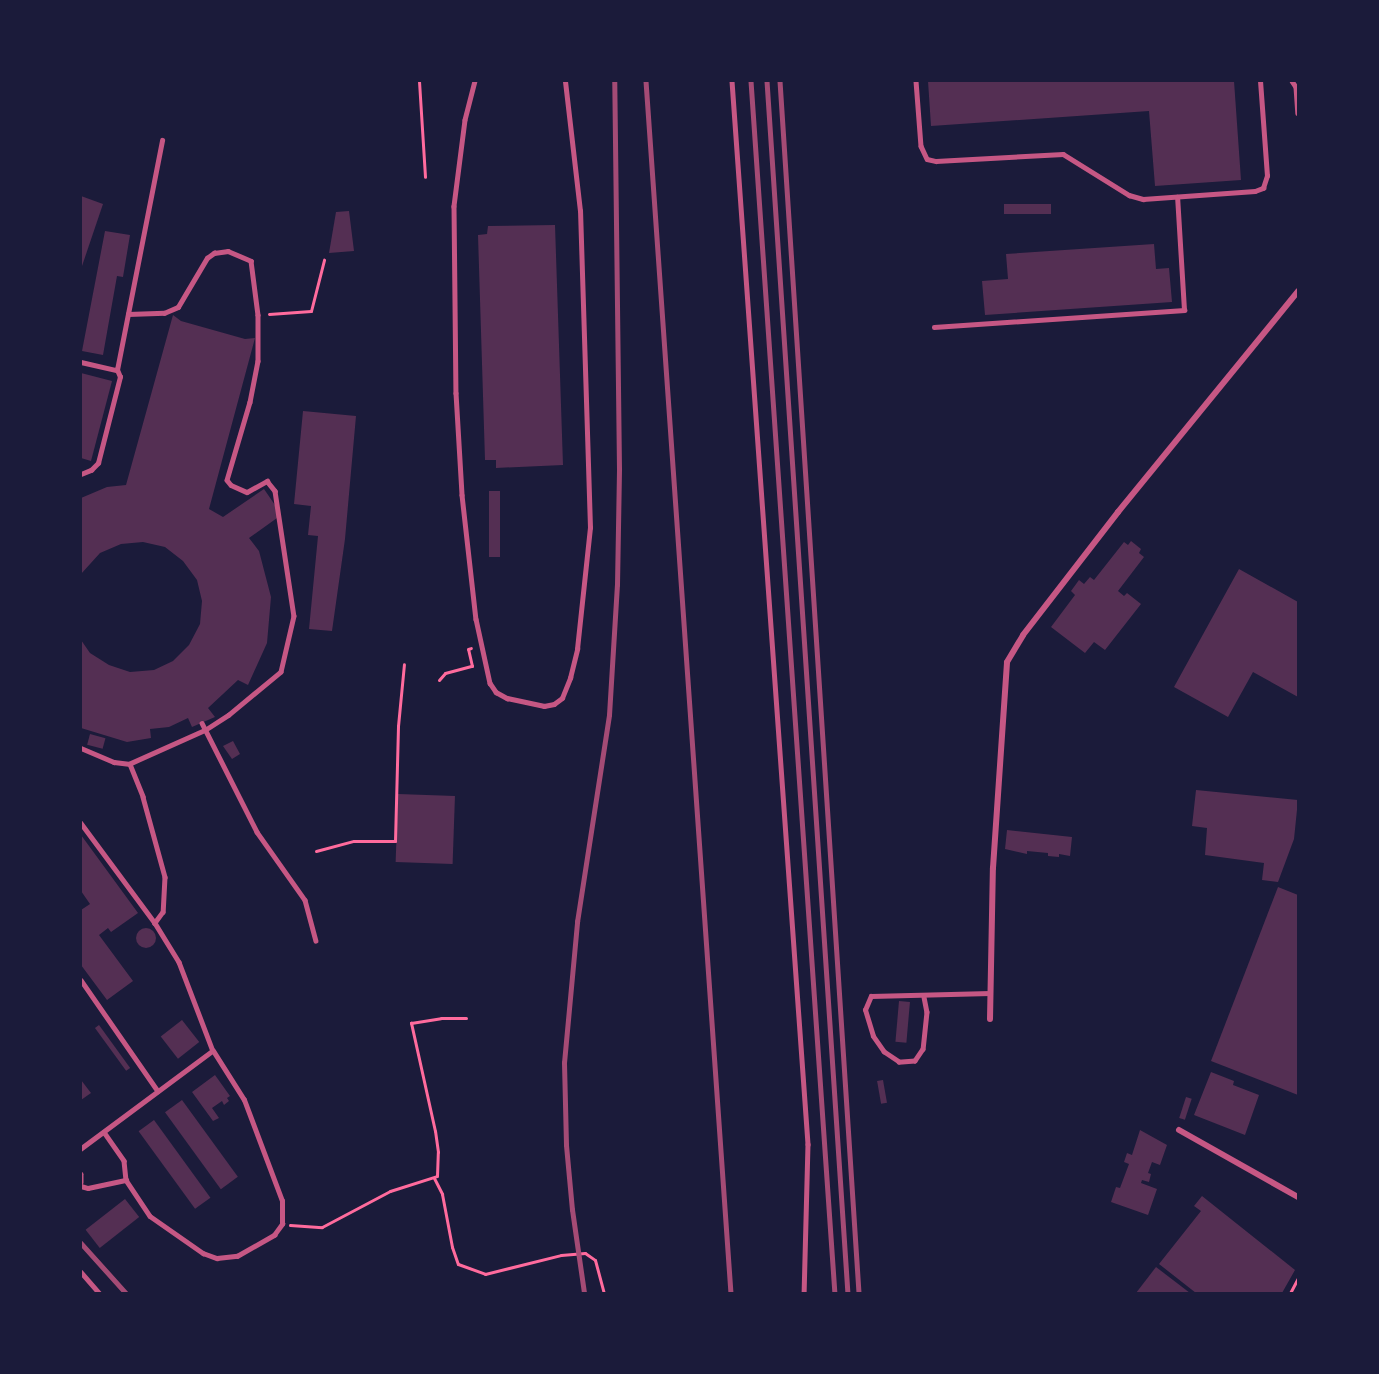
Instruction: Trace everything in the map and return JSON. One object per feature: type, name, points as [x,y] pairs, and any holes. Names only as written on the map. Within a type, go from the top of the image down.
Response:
[{"type":"street","points":[[990,1018],[993,868],[1007,663],[1023,635],[1118,512],[1298,291]]},
{"type":"street","points":[[1179,1130],[1298,1197]]},
{"type":"lane","points":[[475,81],[460,153],[453,244],[462,495],[481,646],[490,683],[501,695],[544,706],[554,704],[562,698],[570,678],[577,649],[590,528],[578,169],[565,81]]},
{"type":"lane","points":[[732,81],[808,1144],[804,1293]]},
{"type":"lane","points":[[916,81],[922,152],[931,161],[1063,154],[1136,198],[1255,191],[1265,184],[1267,176],[1260,81]]},
{"type":"lane","points":[[1292,81],[1296,87],[1298,113]]},
{"type":"lane","points":[[81,474],[98,463],[120,377],[117,370],[162,140]]},
{"type":"lane","points":[[934,327],[1184,310],[1177,196]]},
{"type":"lane","points":[[81,748],[114,762],[130,764],[206,730],[229,716],[281,672],[294,616],[275,491],[267,481],[247,492],[228,480],[250,402],[258,361],[258,315],[251,261],[225,250],[218,251],[207,258],[185,299],[174,309],[164,314],[128,314]]},
{"type":"lane","points":[[81,362],[117,370]]},
{"type":"lane","points":[[202,723],[257,832],[301,892],[308,907],[316,940]]},
{"type":"lane","points":[[130,764],[143,797],[165,877],[163,912],[155,923]]},
{"type":"lane","points":[[81,823],[155,923],[189,982],[213,1051],[244,1100],[282,1201],[282,1224],[274,1235],[244,1253],[231,1257],[211,1256],[158,1224],[126,1180],[124,1161],[104,1132]]},
{"type":"lane","points":[[81,980],[158,1091]]},
{"type":"lane","points":[[924,996],[927,1012],[923,1049],[915,1061],[899,1062],[884,1052],[873,1036],[866,1010],[871,996],[990,993]]},
{"type":"lane","points":[[81,1149],[213,1051]]},
{"type":"lane","points":[[81,1174],[81,1184],[87,1188],[126,1180]]},
{"type":"lane","points":[[81,1272],[99,1293]]},
{"type":"path","points":[[419,81],[425,177]]},
{"type":"path","points":[[258,315],[311,311],[324,260]]},
{"type":"path","points":[[439,680],[445,673],[472,666],[468,649],[481,646]]},
{"type":"path","points":[[316,851],[354,841],[395,841],[398,726],[404,664]]},
{"type":"path","points":[[282,1224],[322,1227],[390,1191],[434,1178],[439,1169],[435,1131],[411,1023],[441,1018],[466,1018]]},
{"type":"path","points":[[434,1178],[442,1194],[452,1247],[458,1264],[485,1275],[561,1255],[585,1253],[595,1260],[603,1293]]},
{"type":"path","points":[[1290,1293],[1298,1278]]},
{"type":"building","points":[[928,81],[1234,81],[1241,180],[1155,186],[1149,111],[931,126]]},
{"type":"building","points":[[81,196],[103,204],[81,269]]},
{"type":"building","points":[[1004,204],[1051,204],[1051,214],[1004,214]]},
{"type":"building","points":[[349,211],[354,251],[329,253],[336,212]]},
{"type":"building","points":[[555,225],[563,465],[496,468],[496,460],[485,460],[478,235],[487,234],[488,226]]},
{"type":"building","points":[[105,231],[130,235],[123,277],[117,276],[103,355],[82,351]]},
{"type":"building","points":[[1154,244],[1156,269],[1169,268],[1172,302],[985,315],[982,281],[1008,279],[1006,254]]},
{"type":"building","points":[[173,315],[181,321],[245,339],[255,338],[209,509],[223,517],[264,489],[277,508],[277,518],[249,538],[259,551],[271,597],[267,643],[248,685],[238,680],[208,708],[215,717],[192,727],[188,718],[169,727],[150,729],[151,738],[127,742],[81,728],[81,640],[90,653],[109,665],[130,672],[154,670],[173,661],[189,645],[200,624],[202,601],[197,580],[183,561],[165,547],[143,542],[121,544],[100,553],[81,574],[81,498],[107,487],[126,485]]},
{"type":"building","points":[[81,373],[112,381],[91,461],[81,458]]},
{"type":"building","points":[[303,411],[356,416],[345,539],[332,631],[309,629],[318,536],[308,535],[311,506],[294,504]]},
{"type":"building","points":[[489,491],[500,491],[500,557],[489,557]]},
{"type":"building","points":[[1131,541],[1141,549],[1139,553],[1144,557],[1118,591],[1124,596],[1127,593],[1141,604],[1105,650],[1094,642],[1085,653],[1051,627],[1075,595],[1071,591],[1079,580],[1084,584],[1090,577],[1094,580],[1124,542],[1128,545]]},
{"type":"building","points":[[1239,569],[1298,602],[1298,697],[1253,672],[1228,717],[1174,687]]},
{"type":"building","points":[[90,734],[105,738],[103,749],[87,745]]},
{"type":"building","points":[[233,741],[240,754],[232,759],[223,746]]},
{"type":"building","points":[[1196,790],[1298,800],[1294,839],[1278,882],[1262,880],[1264,863],[1205,855],[1207,828],[1192,826]]},
{"type":"building","points":[[398,794],[455,796],[453,864],[396,862]]},
{"type":"building","points":[[1007,830],[1072,837],[1070,856],[1059,854],[1059,857],[1048,856],[1048,853],[1027,851],[1027,854],[1005,849]]},
{"type":"building","points":[[81,835],[138,913],[111,932],[108,928],[99,935],[133,981],[107,1000],[81,965],[81,910],[90,904],[81,891]]},
{"type":"building","points":[[1278,887],[1298,895],[1298,1095],[1211,1061]]},
{"type":"building","points":[[146,928],[153,931],[156,938],[153,945],[146,948],[139,945],[136,938],[139,931]]},
{"type":"building","points":[[899,1001],[910,1002],[906,1043],[895,1042]]},
{"type":"building","points":[[182,1020],[199,1042],[178,1059],[161,1037]]},
{"type":"building","points":[[99,1025],[130,1068],[126,1071],[95,1028]]},
{"type":"building","points":[[1211,1072],[1234,1081],[1233,1085],[1259,1095],[1245,1135],[1194,1115]]},
{"type":"building","points":[[215,1075],[230,1096],[227,1098],[229,1101],[224,1105],[222,1101],[212,1108],[219,1118],[213,1121],[192,1092]]},
{"type":"building","points":[[81,1080],[91,1093],[81,1100]]},
{"type":"building","points":[[883,1080],[887,1103],[881,1104],[877,1081]]},
{"type":"building","points":[[1186,1097],[1192,1099],[1185,1120],[1179,1118]]},
{"type":"building","points":[[182,1100],[238,1177],[221,1189],[165,1112]]},
{"type":"building","points":[[154,1120],[210,1198],[195,1209],[139,1131]]},
{"type":"building","points":[[1140,1130],[1167,1145],[1160,1165],[1152,1162],[1148,1173],[1151,1174],[1149,1182],[1142,1180],[1141,1183],[1157,1189],[1148,1215],[1111,1202],[1116,1187],[1120,1188],[1129,1164],[1124,1162],[1127,1153],[1132,1155]]},
{"type":"building","points":[[1202,1196],[1295,1270],[1282,1293],[1196,1293],[1159,1264],[1201,1211],[1194,1206]]},
{"type":"building","points":[[125,1199],[139,1217],[100,1248],[86,1230]]},
{"type":"building","points":[[1156,1267],[1190,1293],[1136,1293]]},
{"type":"railway","points":[[584,1293],[572,1210],[566,1145],[564,1063],[577,922],[609,715],[617,585],[619,469],[614,81]]},
{"type":"railway","points":[[646,81],[731,1293]]},
{"type":"railway","points":[[751,81],[835,1293]]},
{"type":"railway","points":[[767,81],[848,1293]]},
{"type":"railway","points":[[780,81],[859,1293]]},
{"type":"railway","points":[[81,1243],[126,1293]]}]
